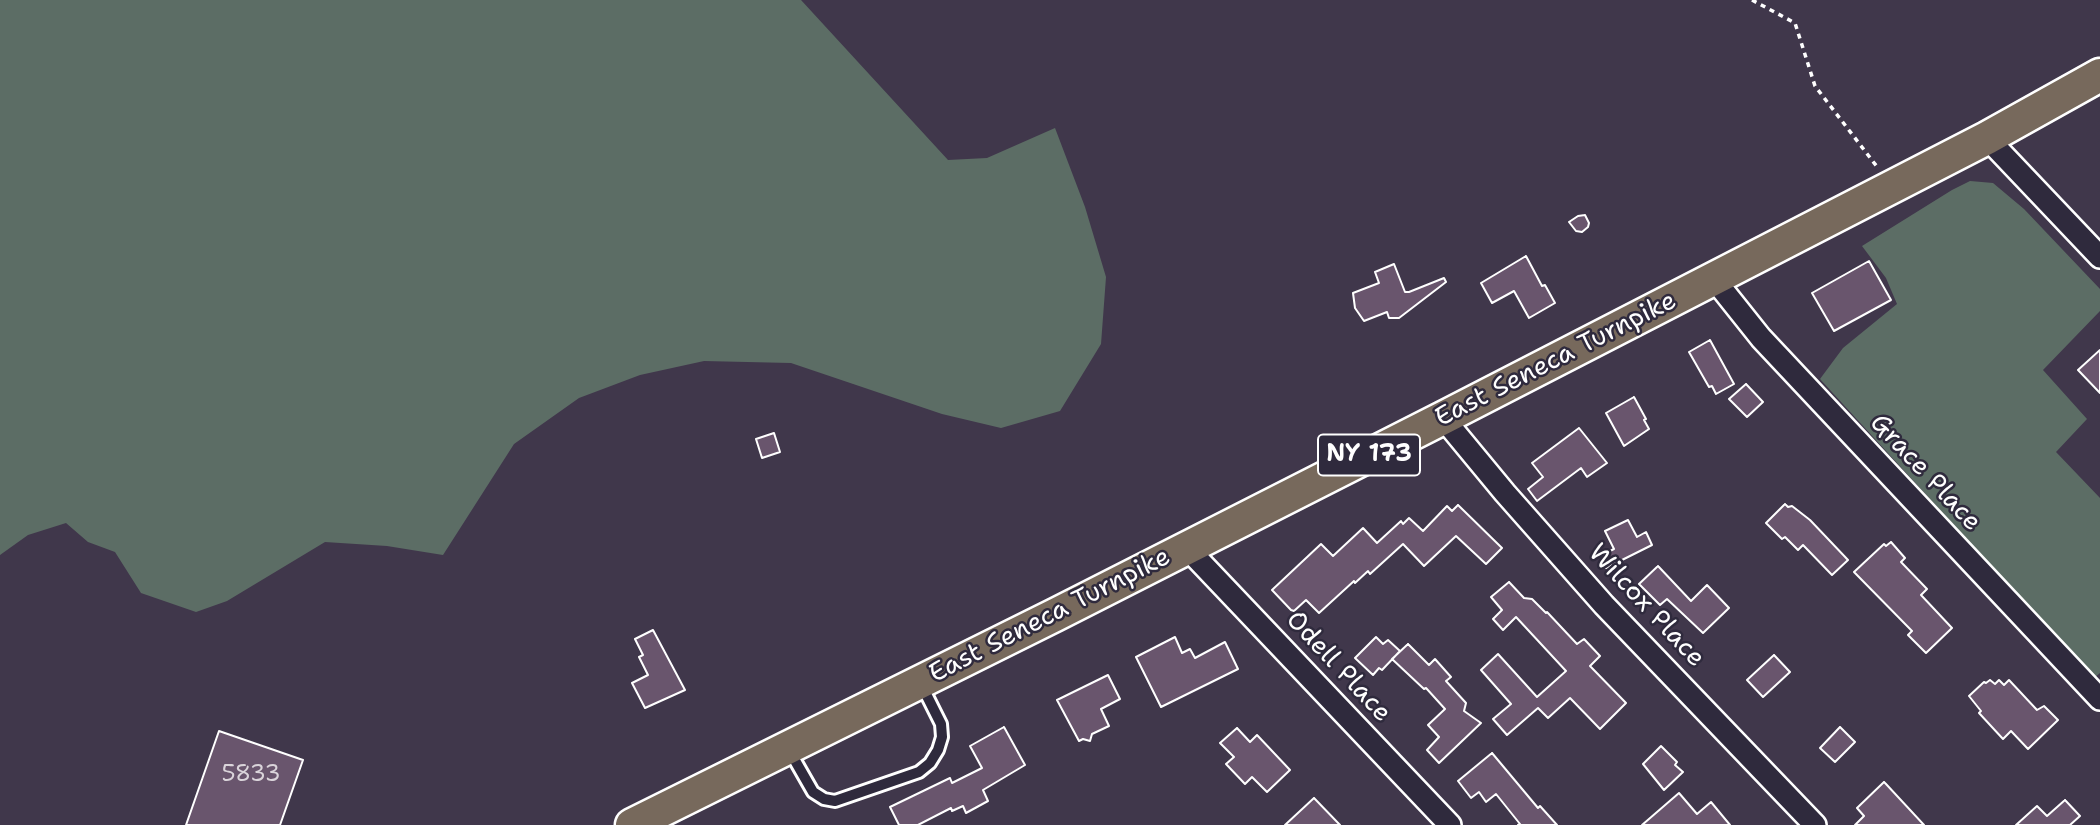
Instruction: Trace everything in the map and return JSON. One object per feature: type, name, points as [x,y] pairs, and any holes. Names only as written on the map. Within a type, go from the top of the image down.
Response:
[{"type":"main road","name":"East Seneca Turnpike","points":[[632,825],[1443,418],[1987,138],[2100,75]]},
{"type":"street","points":[[1987,138],[2100,257]]},
{"type":"street","name":"Grace Place","points":[[1714,279],[1760,338],[2100,699]]},
{"type":"street","name":"Wilcox Place","points":[[1443,418],[1604,605],[1815,825]]},
{"type":"street","name":"Odell Place","points":[[1186,547],[1450,825]]},
{"type":"lane","points":[[787,748],[813,792],[824,799],[835,801],[919,772],[930,763],[942,737],[941,724],[920,682]]},
{"type":"path","points":[[1752,0],[1794,23],[1815,86],[1892,187]]},
{"type":"green space","points":[[0,0],[801,0],[948,160],[987,158],[1055,128],[1085,207],[1106,277],[1101,344],[1060,411],[1001,428],[942,414],[791,363],[704,361],[640,375],[579,398],[514,444],[443,555],[387,546],[325,542],[227,601],[196,612],[141,593],[115,552],[88,542],[66,523],[28,535],[0,555]]},
{"type":"green space","points":[[1970,181],[1993,183],[2024,209],[2100,289],[2100,311],[2043,370],[2087,419],[2056,452],[2100,498],[2100,673],[2094,678],[1820,379],[1843,348],[1897,304],[1886,278],[1862,246]]},
{"type":"building","points":[[1585,215],[1588,227],[1582,232],[1576,231],[1569,222]]},
{"type":"building","points":[[1526,256],[1542,286],[1545,285],[1555,303],[1529,318],[1514,291],[1492,303],[1481,283]]},
{"type":"building","points":[[1869,261],[1891,300],[1834,331],[1812,293]]},
{"type":"building","points":[[1394,264],[1405,292],[1444,278],[1446,282],[1399,318],[1389,318],[1387,312],[1364,321],[1355,308],[1353,293],[1379,283],[1375,272]]},
{"type":"building","points":[[1710,340],[1734,384],[1716,394],[1712,386],[1709,387],[1689,352]]},
{"type":"building","points":[[2100,350],[2100,393],[2078,370]]},
{"type":"building","points":[[1746,384],[1763,402],[1747,417],[1729,399]]},
{"type":"building","points":[[1634,397],[1649,429],[1624,446],[1606,413]]},
{"type":"building","points":[[1579,428],[1607,463],[1587,477],[1581,468],[1537,501],[1528,489],[1543,477],[1532,463]]},
{"type":"building","points":[[774,433],[780,452],[762,458],[756,439]]},
{"type":"building","points":[[1785,504],[1810,520],[1848,560],[1832,575],[1803,545],[1798,550],[1766,523]]},
{"type":"building","points":[[1458,505],[1502,548],[1486,564],[1456,536],[1424,566],[1403,544],[1370,574],[1368,571],[1355,583],[1354,581],[1319,613],[1306,600],[1294,611],[1291,610],[1272,590],[1321,544],[1333,556],[1363,528],[1377,543],[1401,521],[1403,524],[1409,518],[1423,531],[1447,506],[1452,511]]},
{"type":"building","points":[[1628,520],[1637,537],[1646,532],[1652,545],[1606,568],[1600,556],[1614,549],[1605,531]]},
{"type":"building","points":[[1891,542],[1905,558],[1901,562],[1927,589],[1921,595],[1952,628],[1926,653],[1908,635],[1912,631],[1854,572],[1884,544],[1886,546]]},
{"type":"building","points":[[1658,566],[1691,601],[1707,585],[1729,608],[1703,633],[1667,599],[1660,605],[1639,584]]},
{"type":"building","points":[[1509,582],[1524,598],[1532,599],[1547,612],[1577,644],[1584,639],[1600,656],[1590,666],[1626,703],[1600,729],[1570,698],[1548,718],[1538,708],[1507,735],[1493,719],[1511,704],[1481,670],[1498,654],[1537,697],[1566,671],[1516,617],[1503,630],[1493,619],[1502,610],[1491,597]]},
{"type":"building","points":[[653,630],[685,690],[645,708],[632,683],[648,675],[639,657],[643,655],[635,639]]},
{"type":"building","points":[[1175,637],[1182,653],[1190,649],[1195,658],[1225,642],[1238,669],[1161,707],[1136,657]]},
{"type":"building","points":[[1376,637],[1383,644],[1388,640],[1400,651],[1382,670],[1379,668],[1373,675],[1355,658]]},
{"type":"building","points":[[1408,644],[1429,665],[1435,659],[1451,677],[1446,681],[1466,703],[1464,711],[1481,723],[1439,763],[1427,750],[1439,737],[1428,725],[1445,709],[1426,688],[1392,659]]},
{"type":"building","points":[[1774,655],[1790,672],[1763,697],[1747,680]]},
{"type":"building","points":[[1108,675],[1120,699],[1101,709],[1109,726],[1092,734],[1090,741],[1079,741],[1057,700]]},
{"type":"building","points":[[1990,680],[1995,684],[1999,680],[2004,685],[2009,680],[2037,710],[2044,706],[2058,720],[2028,749],[2011,731],[2003,739],[1979,713],[1981,711],[1969,696]]},
{"type":"building","points":[[1004,727],[1025,765],[983,790],[988,801],[966,813],[963,806],[952,811],[951,808],[918,825],[899,825],[890,807],[950,778],[952,783],[982,768],[970,746]]},
{"type":"building","points":[[1840,727],[1855,742],[1835,762],[1820,748]]},
{"type":"building","points":[[1237,728],[1250,742],[1257,735],[1290,770],[1267,792],[1252,777],[1245,784],[1226,764],[1234,757],[1220,743]]},
{"type":"building","points":[[219,731],[303,760],[280,825],[186,825]]},
{"type":"building","points":[[1661,746],[1683,772],[1664,790],[1643,764]]},
{"type":"building","points":[[1492,753],[1538,808],[1540,806],[1557,825],[1518,825],[1520,824],[1496,794],[1486,802],[1479,792],[1471,798],[1458,781]]},
{"type":"building","points":[[1884,782],[1924,825],[1855,825],[1864,816],[1857,808]]},
{"type":"building","points":[[1679,793],[1697,814],[1711,802],[1730,825],[1642,825]]},
{"type":"building","points":[[1314,798],[1340,825],[1285,825]]},
{"type":"building","points":[[2065,800],[2080,816],[2070,825],[2016,825],[2037,806],[2047,816]]}]
